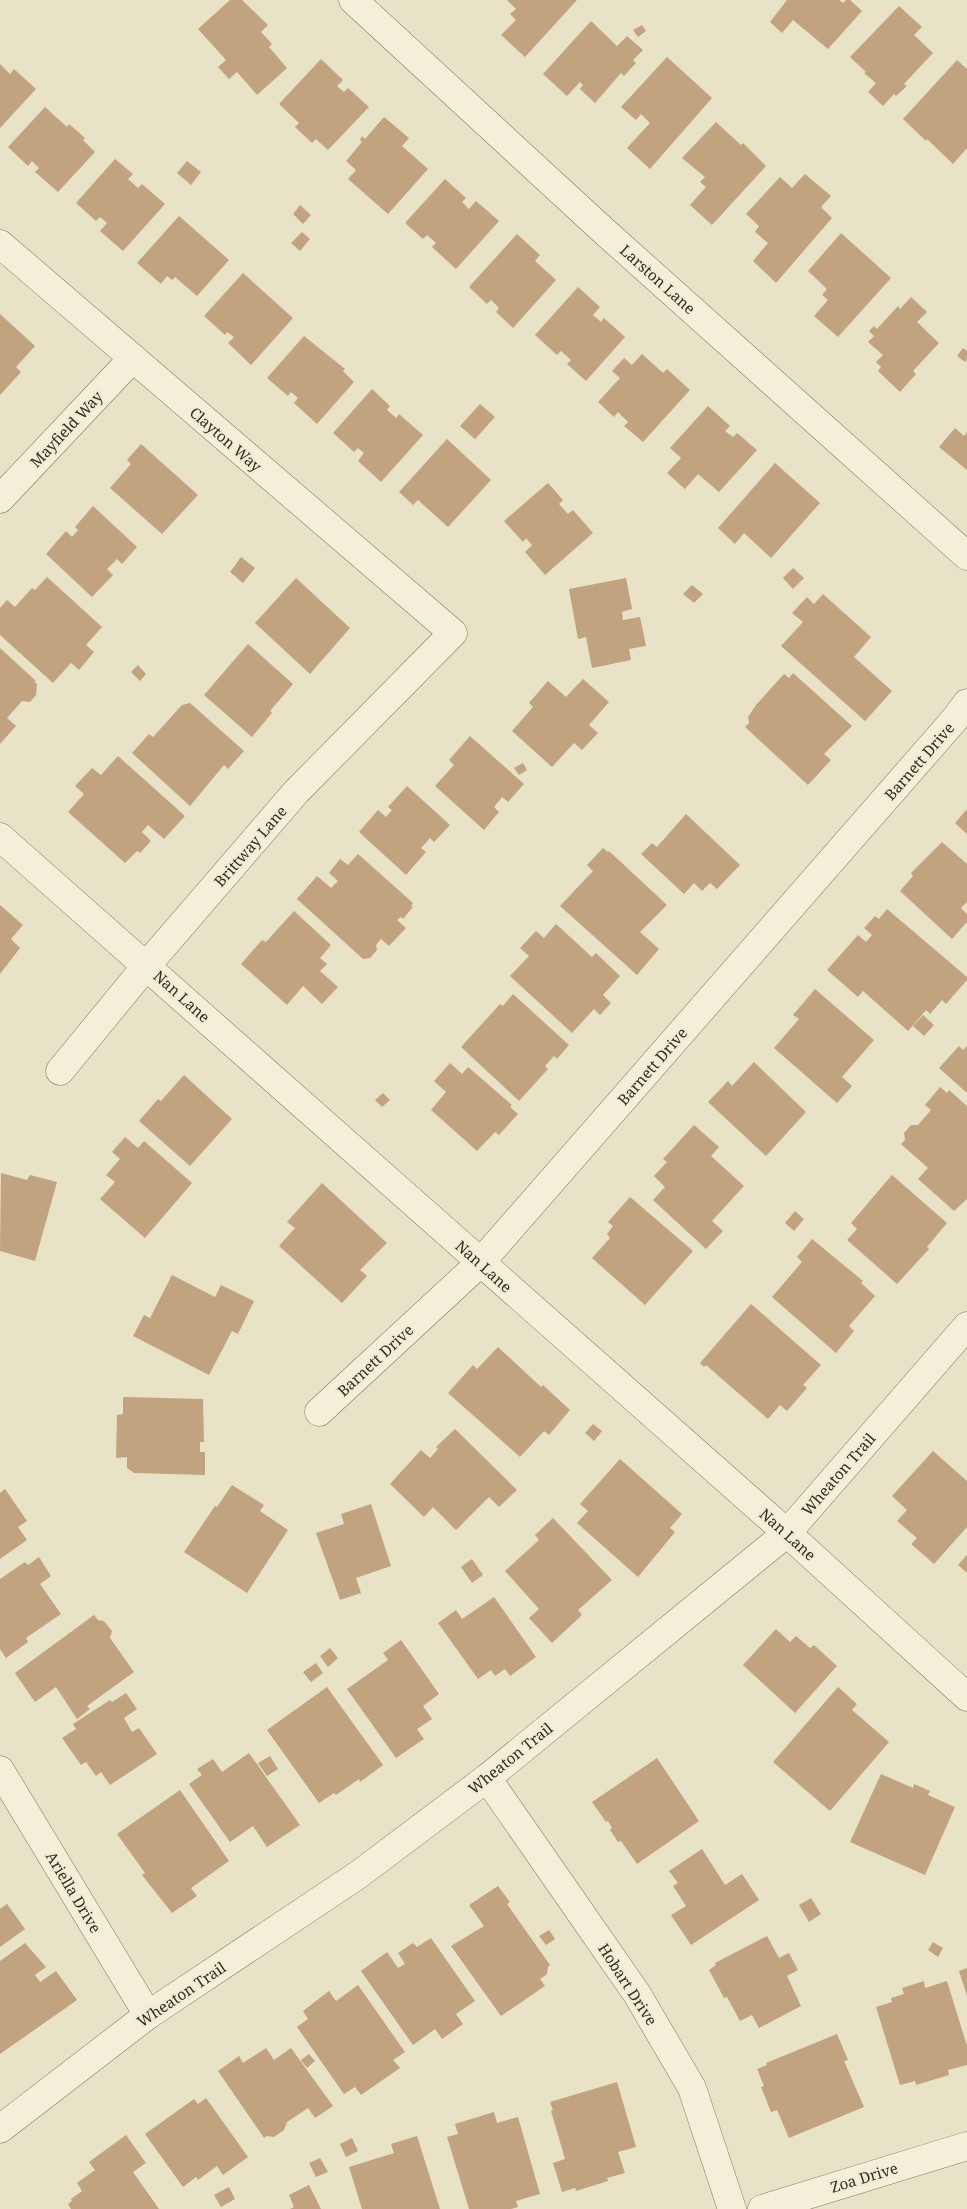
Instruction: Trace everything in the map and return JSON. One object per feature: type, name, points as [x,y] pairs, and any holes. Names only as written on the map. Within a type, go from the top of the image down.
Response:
[{"type":"street","name":"Larston Lane","points":[[353,0],[605,232],[967,556]]},
{"type":"street","name":"Clayton Way","points":[[0,244],[453,633]]},
{"type":"street","name":"Mayfield Way","points":[[0,499],[133,358]]},
{"type":"street","name":"Brittway Lane","points":[[60,1071],[147,965],[296,792],[453,633]]},
{"type":"street","name":"Barnett Drive","points":[[319,1412],[480,1263],[967,703]]},
{"type":"street","name":"Nan Lane","points":[[0,837],[147,965],[480,1263],[787,1533],[967,1697]]},
{"type":"street","name":"Wheaton Trail","points":[[0,2129],[148,2015],[358,1875],[487,1778],[787,1533],[967,1326]]},
{"type":"street","name":"Ariella Drive","points":[[0,1770],[148,2015]]},
{"type":"street","name":"Hobart Drive","points":[[487,1778],[637,1994],[692,2088],[732,2209]]},
{"type":"street","name":"Zoa Drive","points":[[762,2209],[967,2146]]},
{"type":"building","points":[[230,0],[242,0],[268,25],[261,32],[272,44],[269,47],[287,68],[257,95],[237,72],[229,79],[218,67],[226,60],[198,29]]},
{"type":"building","points":[[507,0],[577,0],[525,57],[501,35],[516,20],[510,14],[516,9]]},
{"type":"building","points":[[787,0],[839,0],[843,3],[846,0],[850,0],[862,11],[828,49],[793,20],[782,33],[770,22]]},
{"type":"building","points":[[899,6],[922,27],[914,35],[933,53],[904,84],[907,86],[896,96],[894,94],[883,106],[868,92],[876,83],[850,57]]},
{"type":"building","points":[[591,21],[617,46],[627,36],[643,50],[633,60],[636,63],[624,76],[621,73],[595,103],[580,89],[583,85],[580,82],[567,96],[543,74]]},
{"type":"building","points":[[642,25],[646,31],[638,37],[633,30]]},
{"type":"building","points":[[667,57],[712,98],[650,169],[627,148],[650,123],[641,114],[636,120],[621,107]]},
{"type":"building","points":[[321,59],[343,80],[337,86],[344,92],[348,88],[369,107],[328,150],[316,139],[312,143],[295,127],[299,123],[279,104]]},
{"type":"building","points":[[957,60],[967,69],[967,148],[953,164],[903,119]]},
{"type":"building","points":[[0,64],[10,74],[14,69],[36,89],[0,128]]},
{"type":"building","points":[[45,107],[67,127],[69,124],[85,138],[83,140],[95,152],[58,192],[35,172],[39,168],[32,161],[28,166],[8,147]]},
{"type":"building","points":[[384,117],[409,138],[402,146],[428,169],[388,214],[348,179],[356,170],[346,161],[362,142],[360,140],[362,136],[365,139]]},
{"type":"building","points":[[716,122],[741,145],[743,143],[766,166],[712,225],[690,205],[706,187],[700,182],[705,177],[682,158]]},
{"type":"building","points":[[115,159],[133,174],[128,179],[138,188],[142,184],[165,204],[123,251],[100,231],[107,223],[100,217],[96,221],[76,203]]},
{"type":"building","points":[[187,161],[201,172],[191,185],[177,173]]},
{"type":"building","points":[[805,174],[831,196],[821,207],[832,218],[776,283],[753,261],[768,243],[755,232],[759,226],[746,214],[780,177],[792,188]]},
{"type":"building","points":[[445,179],[466,198],[462,202],[469,209],[476,201],[499,221],[456,269],[432,247],[436,243],[427,235],[423,239],[405,223]]},
{"type":"building","points":[[300,205],[311,215],[303,224],[293,214]]},
{"type":"building","points":[[179,216],[229,260],[197,296],[175,277],[172,280],[167,276],[161,284],[137,263]]},
{"type":"building","points":[[302,232],[310,239],[300,251],[291,243]]},
{"type":"building","points":[[841,233],[891,278],[838,337],[814,316],[828,300],[822,295],[827,289],[808,271]]},
{"type":"building","points":[[517,234],[540,255],[535,261],[556,280],[513,328],[496,312],[499,308],[491,300],[487,304],[469,287]]},
{"type":"building","points":[[243,273],[293,318],[251,365],[228,343],[234,337],[227,332],[225,335],[204,316]]},
{"type":"building","points":[[578,287],[600,307],[593,315],[601,322],[604,318],[625,337],[586,381],[567,364],[571,360],[561,351],[557,355],[535,335]]},
{"type":"building","points":[[911,297],[927,312],[917,322],[939,343],[913,371],[916,374],[900,392],[878,371],[881,367],[876,362],[883,355],[868,342],[874,336],[869,331],[874,326],[877,329],[898,306],[900,309]]},
{"type":"building","points":[[0,314],[35,346],[16,367],[21,372],[0,395]]},
{"type":"building","points":[[304,336],[345,369],[343,371],[354,382],[317,424],[294,403],[298,398],[291,392],[288,396],[267,378]]},
{"type":"building","points":[[963,348],[967,351],[965,362],[957,356]]},
{"type":"building","points":[[642,354],[663,373],[667,369],[690,390],[643,442],[624,426],[628,422],[618,412],[614,417],[598,402],[620,378],[612,371],[624,358],[632,365]]},
{"type":"building","points":[[372,389],[390,406],[387,410],[396,418],[399,414],[423,435],[381,482],[358,461],[364,453],[358,448],[354,452],[333,433]]},
{"type":"building","points":[[480,404],[495,417],[475,439],[460,426]]},
{"type":"building","points":[[708,406],[730,426],[725,431],[733,437],[737,433],[757,450],[719,492],[698,474],[685,489],[667,473],[681,458],[670,448]]},
{"type":"building","points":[[955,428],[964,436],[967,432],[967,470],[939,447]]},
{"type":"building","points":[[447,439],[491,480],[448,527],[418,500],[413,505],[399,492]]},
{"type":"building","points":[[141,444],[198,495],[162,534],[110,488],[131,464],[127,460]]},
{"type":"building","points":[[775,463],[820,503],[771,558],[744,533],[735,544],[718,528]]},
{"type":"building","points":[[548,483],[563,500],[559,504],[568,514],[573,510],[593,533],[545,575],[525,552],[532,545],[526,538],[523,542],[504,521]]},
{"type":"building","points":[[93,506],[137,547],[122,564],[117,559],[107,569],[113,575],[92,597],[46,554],[66,531],[72,537],[78,530],[75,527]]},
{"type":"building","points":[[241,557],[255,568],[243,583],[230,572]]},
{"type":"building","points":[[793,568],[804,578],[793,589],[783,578]]},
{"type":"building","points":[[47,577],[102,627],[86,645],[94,652],[79,670],[71,663],[53,683],[0,635],[0,608],[7,600],[15,607],[32,588],[35,590]]},
{"type":"building","points":[[296,578],[350,628],[310,674],[255,623]]},
{"type":"building","points":[[626,578],[632,609],[622,612],[623,620],[640,617],[646,646],[629,649],[631,660],[592,668],[586,637],[578,639],[569,589]]},
{"type":"building","points":[[692,585],[703,594],[694,603],[683,594]]},
{"type":"building","points":[[823,594],[871,637],[854,657],[892,691],[865,721],[781,646],[803,622],[792,613],[807,597],[814,604]]},
{"type":"building","points":[[248,644],[293,684],[270,711],[272,713],[252,737],[204,695]]},
{"type":"building","points":[[0,648],[37,684],[36,695],[30,702],[22,701],[7,718],[16,726],[0,744]]},
{"type":"building","points":[[138,665],[146,674],[140,681],[131,672]]},
{"type":"building","points":[[793,673],[852,726],[824,754],[831,760],[808,785],[745,727],[749,723],[748,717],[756,705],[784,674],[789,678]]},
{"type":"building","points":[[583,679],[609,702],[589,725],[598,733],[582,750],[574,743],[552,767],[512,731],[533,707],[529,703],[548,681],[566,697]]},
{"type":"building","points":[[190,703],[244,751],[228,769],[224,765],[190,806],[132,753],[149,734],[153,737],[182,705]]},
{"type":"building","points":[[470,736],[524,784],[508,802],[502,797],[494,807],[499,812],[484,830],[435,786],[454,765],[449,760]]},
{"type":"building","points":[[118,756],[185,816],[164,839],[148,825],[142,832],[151,841],[140,853],[137,851],[125,863],[68,812],[84,794],[75,786],[92,768],[101,775]]},
{"type":"building","points":[[523,763],[527,770],[519,775],[514,768]]},
{"type":"building","points":[[407,786],[450,825],[434,842],[430,838],[421,848],[426,852],[406,875],[359,832],[378,810],[386,817],[392,810],[388,807]]},
{"type":"building","points":[[967,809],[967,834],[955,823]]},
{"type":"building","points":[[686,814],[740,865],[717,889],[710,883],[702,891],[694,883],[684,894],[641,854],[652,843],[657,847]]},
{"type":"building","points":[[942,842],[967,864],[967,902],[961,908],[967,914],[967,922],[952,939],[900,891],[913,876],[911,873]]},
{"type":"building","points":[[603,848],[609,851],[667,905],[640,932],[659,949],[637,975],[560,906],[593,871],[587,865]]},
{"type":"building","points":[[358,854],[413,903],[411,906],[413,907],[403,919],[401,917],[397,920],[406,928],[389,946],[381,939],[376,945],[377,950],[370,958],[363,959],[297,899],[317,876],[331,888],[338,881],[329,873],[340,859],[348,865]]},
{"type":"building","points":[[0,905],[23,925],[11,939],[20,948],[0,974]]},
{"type":"building","points":[[887,909],[967,977],[967,980],[946,1004],[942,1000],[930,1014],[926,1010],[908,1031],[863,991],[858,997],[827,970],[858,935],[866,942],[872,935],[864,928],[875,916],[879,919]]},
{"type":"building","points":[[294,911],[331,945],[320,958],[327,964],[320,971],[338,987],[322,1004],[303,986],[287,1005],[241,964],[262,940],[266,942]]},
{"type":"building","points":[[556,924],[592,957],[596,953],[620,976],[603,995],[611,1003],[600,1015],[594,1009],[572,1033],[510,976],[529,956],[520,948],[536,931],[544,938]]},
{"type":"building","points":[[815,989],[874,1040],[842,1077],[852,1086],[837,1103],[774,1048],[799,1019],[793,1015]]},
{"type":"building","points":[[513,994],[569,1045],[557,1059],[554,1056],[545,1066],[548,1069],[519,1101],[461,1047],[500,1004],[503,1006]]},
{"type":"building","points":[[923,1015],[934,1025],[924,1036],[913,1026]]},
{"type":"building","points":[[959,1046],[963,1050],[967,1046],[967,1093],[939,1068]]},
{"type":"building","points":[[754,1062],[806,1112],[766,1156],[708,1102],[728,1081],[732,1086]]},
{"type":"building","points":[[450,1063],[462,1074],[468,1067],[512,1105],[510,1107],[518,1114],[499,1135],[495,1132],[477,1151],[431,1110],[446,1092],[434,1081]]},
{"type":"building","points":[[184,1075],[232,1119],[190,1166],[139,1121],[158,1099],[161,1101]]},
{"type":"building","points":[[940,1087],[947,1093],[949,1090],[967,1106],[967,1199],[954,1211],[918,1179],[928,1168],[901,1144],[905,1140],[904,1133],[911,1125],[918,1125],[931,1110],[925,1105]]},
{"type":"building","points":[[383,1093],[390,1100],[382,1107],[375,1100]]},
{"type":"building","points":[[694,1125],[719,1147],[711,1156],[744,1186],[712,1221],[723,1231],[706,1249],[653,1200],[665,1187],[654,1176],[667,1162],[663,1159]]},
{"type":"building","points":[[125,1137],[138,1148],[144,1141],[192,1183],[145,1238],[100,1199],[115,1182],[106,1175],[120,1159],[112,1152]]},
{"type":"building","points":[[1,1173],[27,1180],[30,1175],[57,1182],[35,1261],[0,1251]]},
{"type":"building","points":[[892,1175],[947,1223],[927,1247],[929,1249],[897,1284],[847,1240],[857,1229],[851,1223]]},
{"type":"building","points":[[322,1183],[387,1243],[360,1270],[367,1276],[342,1303],[279,1246],[295,1228],[287,1222]]},
{"type":"building","points":[[630,1197],[693,1251],[645,1305],[592,1258],[610,1238],[607,1234],[613,1226],[608,1222]]},
{"type":"building","points":[[795,1211],[804,1219],[794,1231],[785,1223]]},
{"type":"building","points":[[812,1239],[863,1281],[861,1283],[875,1296],[849,1326],[854,1331],[836,1353],[772,1297],[802,1262],[797,1257]]},
{"type":"building","points":[[172,1275],[215,1297],[221,1285],[254,1301],[238,1334],[232,1331],[209,1375],[133,1336],[144,1315],[150,1318]]},
{"type":"building","points":[[751,1304],[821,1365],[803,1385],[807,1388],[787,1411],[780,1405],[768,1419],[706,1365],[704,1367],[700,1363]]},
{"type":"building","points":[[498,1347],[541,1387],[543,1385],[570,1410],[549,1435],[544,1431],[520,1457],[448,1393],[473,1365],[477,1369]]},
{"type":"building","points":[[123,1397],[203,1399],[204,1442],[200,1442],[200,1452],[205,1452],[205,1475],[134,1473],[127,1468],[127,1457],[116,1458],[117,1415],[123,1414]]},
{"type":"building","points":[[593,1424],[602,1431],[594,1441],[585,1433]]},
{"type":"building","points":[[455,1429],[517,1490],[499,1507],[489,1497],[456,1530],[433,1507],[424,1517],[390,1484],[421,1450],[430,1458],[438,1449],[436,1447]]},
{"type":"building","points":[[933,1451],[967,1481],[967,1527],[934,1564],[911,1544],[917,1538],[897,1521],[907,1510],[892,1496]]},
{"type":"building","points":[[620,1459],[682,1514],[670,1528],[675,1532],[638,1577],[577,1523],[588,1511],[580,1504]]},
{"type":"building","points":[[232,1485],[264,1505],[260,1511],[288,1530],[247,1593],[184,1552],[215,1506],[217,1507]]},
{"type":"building","points":[[5,1489],[27,1521],[18,1527],[27,1540],[0,1559],[0,1493]]},
{"type":"building","points":[[371,1504],[391,1566],[356,1578],[361,1593],[340,1600],[316,1533],[344,1524],[341,1514]]},
{"type":"building","points":[[553,1518],[612,1580],[578,1610],[582,1615],[552,1643],[529,1618],[539,1609],[505,1571],[539,1540],[535,1535]]},
{"type":"building","points":[[967,1555],[967,1573],[958,1565]]},
{"type":"building","points":[[39,1557],[51,1576],[40,1584],[61,1614],[26,1638],[28,1642],[6,1658],[0,1649],[0,1579],[25,1562],[28,1565]]},
{"type":"building","points":[[472,1559],[483,1575],[472,1583],[461,1567]]},
{"type":"building","points":[[494,1597],[536,1657],[510,1676],[505,1669],[495,1676],[491,1670],[478,1679],[438,1623],[456,1610],[462,1619]]},
{"type":"building","points":[[94,1615],[98,1620],[104,1621],[112,1631],[110,1638],[134,1672],[87,1706],[90,1709],[77,1719],[56,1687],[35,1702],[15,1673]]},
{"type":"building","points":[[776,1629],[790,1642],[796,1636],[810,1648],[814,1645],[837,1666],[795,1713],[743,1665]]},
{"type":"building","points":[[401,1640],[439,1694],[423,1706],[432,1719],[417,1729],[424,1739],[396,1758],[347,1689],[388,1660],[383,1653]]},
{"type":"building","points":[[330,1648],[338,1658],[328,1667],[320,1656]]},
{"type":"building","points":[[316,1663],[323,1673],[311,1682],[303,1672]]},
{"type":"building","points":[[327,1687],[383,1765],[360,1782],[359,1779],[336,1795],[334,1793],[319,1803],[267,1730]]},
{"type":"building","points":[[838,1687],[857,1704],[852,1710],[889,1742],[830,1811],[773,1762]]},
{"type":"building","points":[[126,1693],[137,1709],[124,1718],[132,1732],[139,1728],[157,1754],[110,1785],[101,1772],[96,1776],[86,1762],[81,1765],[62,1738],[76,1729],[73,1724],[110,1700],[112,1702]]},
{"type":"building","points":[[249,1753],[300,1825],[267,1847],[253,1826],[230,1842],[189,1784],[202,1775],[197,1769],[213,1759],[222,1772]]},
{"type":"building","points":[[270,1756],[278,1769],[267,1776],[258,1763]]},
{"type":"building","points":[[657,1758],[699,1821],[637,1864],[621,1841],[618,1842],[610,1830],[612,1828],[608,1821],[606,1822],[592,1802]]},
{"type":"building","points":[[881,1774],[913,1788],[914,1784],[930,1791],[928,1795],[955,1807],[925,1875],[850,1842]]},
{"type":"building","points":[[180,1790],[229,1861],[191,1888],[197,1896],[172,1913],[142,1875],[145,1873],[117,1834]]},
{"type":"building","points":[[702,1849],[725,1885],[742,1874],[759,1900],[691,1945],[671,1915],[686,1906],[673,1886],[678,1883],[669,1871]]},
{"type":"building","points":[[498,1886],[510,1902],[507,1904],[550,1965],[547,1974],[540,1979],[545,1986],[501,2016],[451,1946],[484,1926],[469,1905]]},
{"type":"building","points":[[811,1898],[821,1914],[809,1922],[799,1905]]},
{"type":"building","points":[[7,1904],[25,1929],[0,1947],[0,1909]]},
{"type":"building","points":[[549,1930],[555,1939],[546,1945],[539,1936]]},
{"type":"building","points":[[767,1936],[779,1958],[789,1953],[798,1970],[787,1976],[801,2006],[759,2028],[752,2015],[740,2021],[727,1997],[724,1998],[709,1970],[716,1965],[715,1963]]},
{"type":"building","points":[[431,1938],[475,2001],[456,2014],[463,2024],[442,2039],[435,2029],[413,2045],[361,1971],[387,1952],[398,1968],[405,1964],[398,1953],[413,1943],[417,1947]]},
{"type":"building","points":[[933,1942],[943,1948],[938,1957],[928,1950]]},
{"type":"building","points":[[25,1943],[46,1967],[35,1975],[40,1982],[56,1971],[77,2000],[0,2054],[0,1961]]},
{"type":"building","points":[[967,1968],[967,1996],[959,1971]]},
{"type":"building","points":[[924,1981],[925,1988],[947,1981],[967,2046],[967,2065],[948,2070],[949,2075],[916,2085],[915,2081],[900,2085],[876,2007],[892,2002],[891,1998],[904,1994],[902,1988]]},
{"type":"building","points":[[358,1985],[405,2052],[393,2060],[400,2068],[361,2095],[355,2087],[344,2094],[297,2027],[308,2019],[303,2011],[329,1991],[336,2001]]},
{"type":"building","points":[[837,2034],[848,2060],[844,2061],[864,2107],[789,2138],[777,2110],[771,2112],[761,2087],[764,2086],[757,2069],[767,2065],[766,2063]]},
{"type":"building","points":[[266,2048],[274,2060],[291,2048],[333,2106],[315,2118],[308,2108],[287,2122],[284,2130],[274,2137],[267,2136],[264,2138],[218,2071],[239,2056],[243,2063]]},
{"type":"building","points":[[309,2054],[315,2061],[307,2068],[301,2060]]},
{"type":"building","points":[[617,2082],[636,2147],[618,2152],[625,2173],[607,2178],[608,2181],[576,2191],[575,2188],[562,2192],[553,2163],[565,2159],[550,2102]]},
{"type":"building","points":[[206,2098],[248,2157],[223,2175],[217,2166],[198,2180],[196,2177],[183,2187],[145,2134],[194,2099],[198,2104]]},
{"type":"building","points":[[494,2112],[497,2123],[518,2117],[540,2194],[516,2201],[518,2207],[511,2209],[469,2209],[447,2137],[458,2134],[455,2124]]},
{"type":"building","points":[[126,2135],[146,2163],[133,2172],[159,2209],[71,2209],[68,2204],[72,2201],[71,2199],[82,2191],[77,2183],[95,2170],[89,2162]]},
{"type":"building","points":[[417,2136],[440,2209],[362,2209],[349,2167],[394,2153],[391,2144]]},
{"type":"building","points":[[352,2138],[358,2151],[346,2157],[340,2144]]},
{"type":"building","points":[[320,2158],[328,2172],[316,2177],[309,2163]]},
{"type":"building","points":[[309,2185],[321,2209],[290,2209],[294,2207],[289,2195]]},
{"type":"building","points":[[229,2187],[235,2199],[221,2207],[214,2195]]}]
